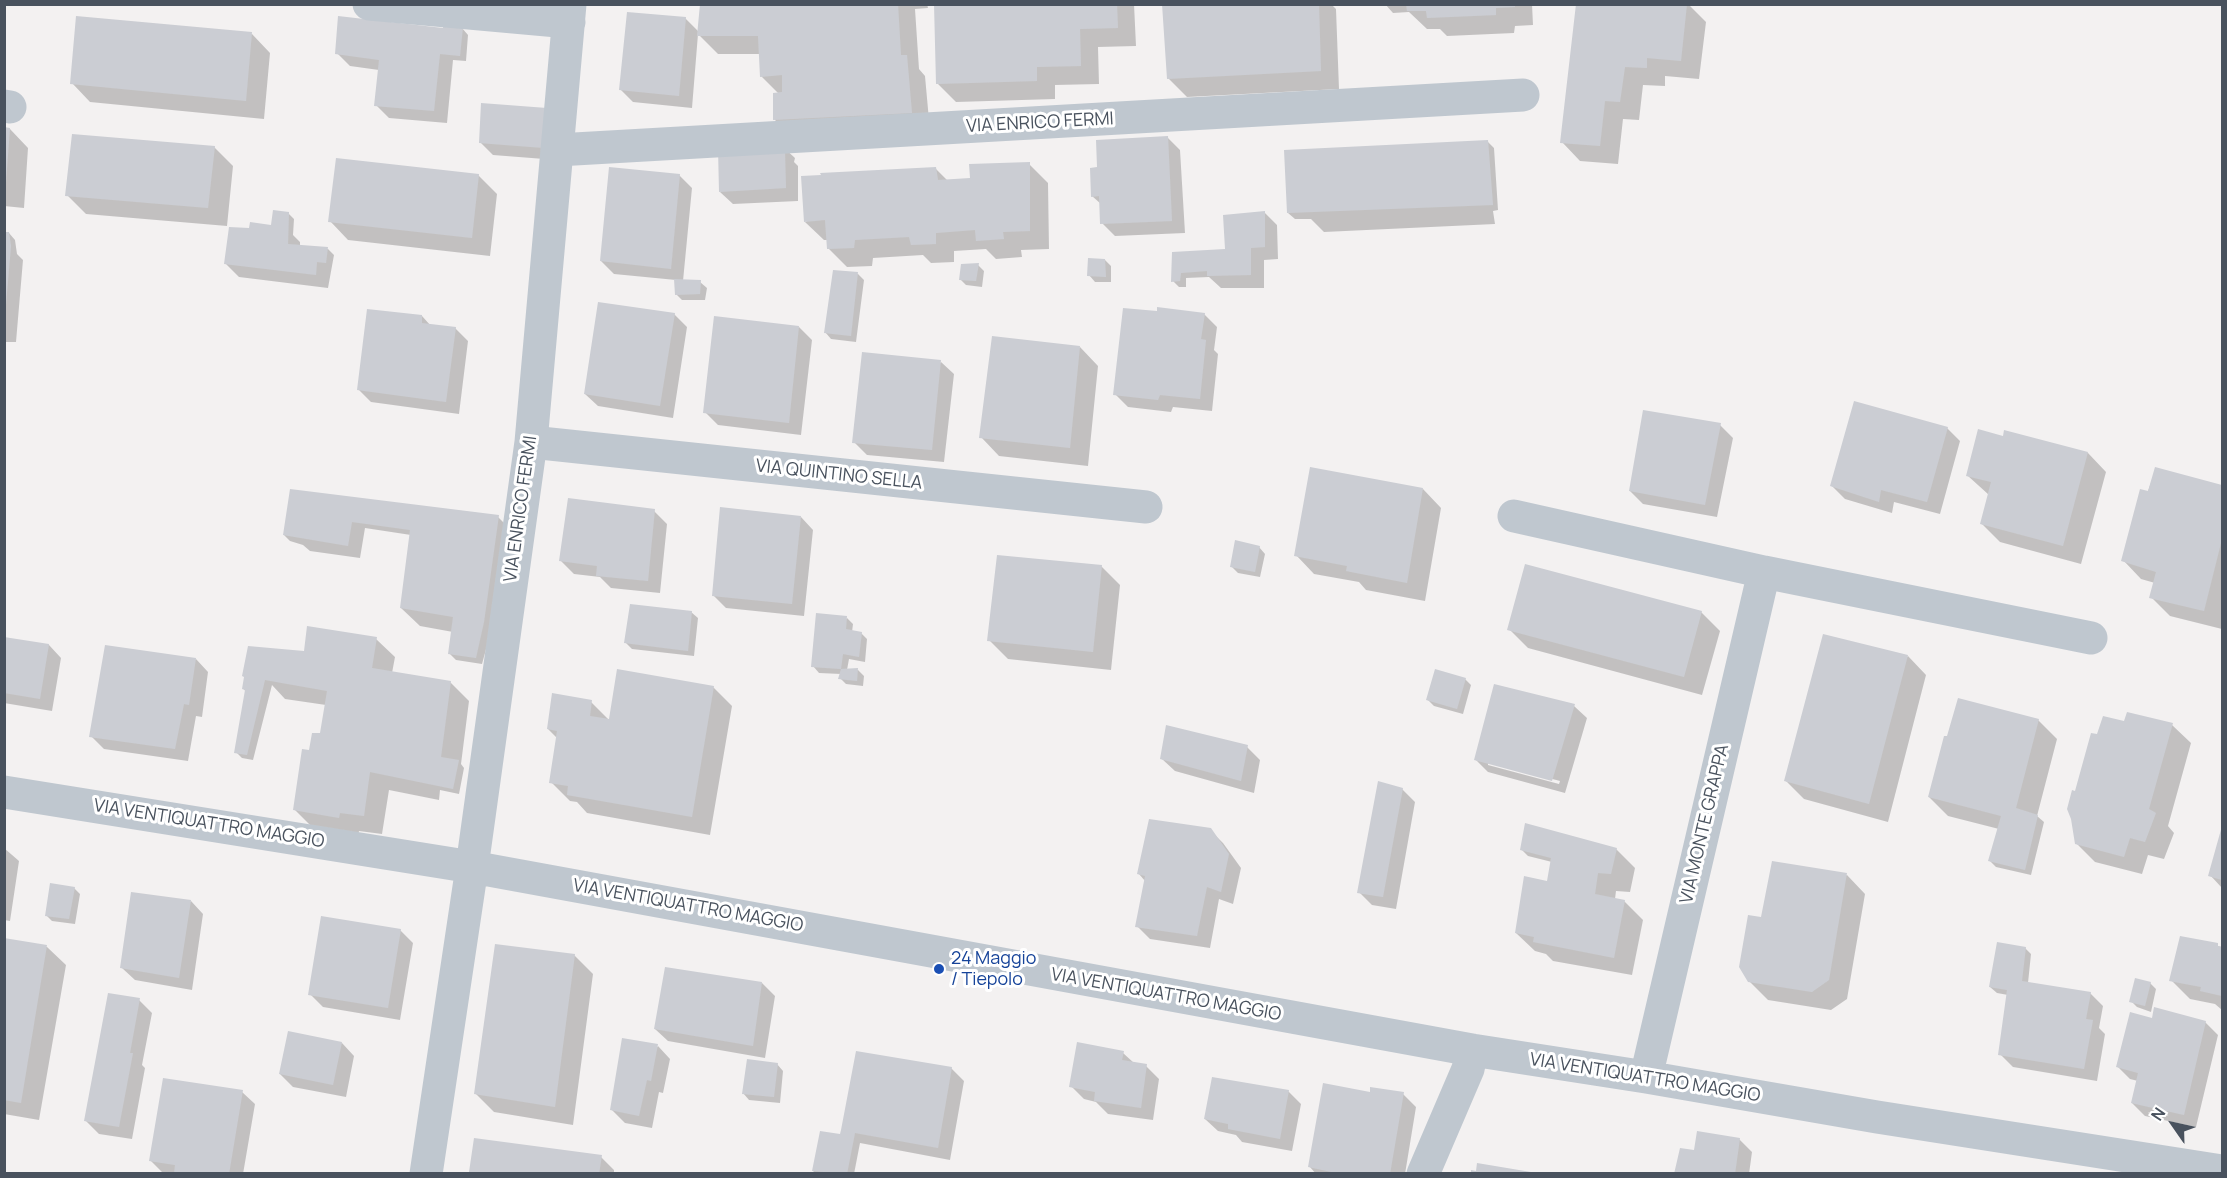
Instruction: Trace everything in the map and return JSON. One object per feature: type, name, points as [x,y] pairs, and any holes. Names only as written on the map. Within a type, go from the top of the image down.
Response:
[{"type":"street","points":[[369,4],[570,13]]},
{"type":"street","name":"VIA ENRICO FERMI","points":[[426,1173],[472,867],[531,442],[570,13]]},
{"type":"street","name":"VIA ENRICO FERMI","points":[[557,150],[1523,95]]},
{"type":"street","name":"VIA QUINTINO SELLA","points":[[531,442],[1146,507]]},
{"type":"street","points":[[1514,516],[1764,572],[2091,638]]},
{"type":"street","name":"VIA MONTE GRAPPA","points":[[1646,1077],[1764,572]]},
{"type":"street","name":"VIA VENTIQUATTRO MAGGIO","points":[[4,792],[472,867],[1472,1050],[2223,1171]]},
{"type":"street","points":[[1423,1173],[1468,1069],[1472,1050]]},
{"type":"building","points":[[700,4],[898,4],[901,55],[907,55],[912,113],[773,120],[773,93],[782,92],[782,75],[760,77],[758,36],[697,36]]},
{"type":"building","points":[[934,4],[1117,4],[1118,28],[1080,29],[1081,66],[1037,67],[1037,81],[936,84]]},
{"type":"building","points":[[1162,4],[1319,4],[1321,71],[1167,79]]},
{"type":"building","points":[[1406,4],[1515,4],[1515,7],[1496,8],[1496,15],[1427,18],[1426,11],[1407,11]]},
{"type":"building","points":[[1576,4],[1687,4],[1681,61],[1647,58],[1647,68],[1625,67],[1620,102],[1605,101],[1600,146],[1560,143]]},
{"type":"building","points":[[627,12],[686,17],[679,96],[619,90]]},
{"type":"building","points":[[76,16],[252,32],[246,101],[70,84]]},
{"type":"building","points":[[338,16],[443,28],[443,26],[463,27],[460,56],[440,54],[434,111],[374,106],[379,60],[335,54]]},
{"type":"building","points":[[481,103],[547,108],[544,148],[479,143]]},
{"type":"building","points":[[4,127],[10,128],[6,182],[4,182]]},
{"type":"building","points":[[72,134],[215,146],[208,208],[65,196]]},
{"type":"building","points":[[1168,136],[1172,221],[1100,224],[1099,196],[1091,197],[1090,168],[1097,167],[1096,140]]},
{"type":"building","points":[[1488,140],[1493,205],[1287,213],[1284,150]]},
{"type":"building","points":[[718,148],[785,152],[786,188],[719,192]]},
{"type":"building","points":[[336,158],[479,174],[472,238],[328,222]]},
{"type":"building","points":[[1030,162],[1030,231],[1003,232],[1004,239],[976,241],[975,230],[936,233],[936,244],[911,245],[909,237],[855,240],[854,248],[827,249],[825,220],[804,222],[801,176],[936,167],[938,180],[970,178],[969,164]]},
{"type":"building","points":[[609,167],[680,174],[671,269],[600,261]]},
{"type":"building","points":[[273,210],[289,212],[288,244],[328,247],[326,263],[317,262],[316,275],[224,264],[229,227],[249,228],[250,222],[271,225]]},
{"type":"building","points":[[1265,211],[1265,247],[1251,248],[1251,275],[1207,276],[1207,271],[1181,273],[1180,281],[1171,282],[1172,252],[1225,249],[1223,215]]},
{"type":"building","points":[[4,232],[9,232],[11,246],[6,304],[4,304]]},
{"type":"building","points":[[1088,258],[1105,259],[1106,277],[1087,276]]},
{"type":"building","points":[[979,263],[976,281],[959,280],[961,264]]},
{"type":"building","points":[[833,270],[858,272],[851,336],[824,333]]},
{"type":"building","points":[[674,279],[701,280],[700,294],[675,295]]},
{"type":"building","points":[[598,302],[675,313],[660,406],[584,394]]},
{"type":"building","points":[[1157,307],[1205,313],[1201,339],[1206,340],[1200,399],[1160,395],[1158,400],[1113,395],[1123,308],[1157,311]]},
{"type":"building","points":[[367,309],[422,315],[422,323],[456,327],[446,402],[357,390]]},
{"type":"building","points":[[714,316],[799,326],[789,423],[703,413]]},
{"type":"building","points":[[992,336],[1080,346],[1070,448],[979,438]]},
{"type":"building","points":[[862,352],[941,360],[932,450],[852,443]]},
{"type":"building","points":[[1854,401],[1948,427],[1927,502],[1881,490],[1879,502],[1830,486]]},
{"type":"building","points":[[1643,410],[1721,423],[1705,505],[1629,491]]},
{"type":"building","points":[[1978,429],[2003,436],[2004,430],[2088,452],[2063,546],[1980,524],[1991,482],[1966,476]]},
{"type":"building","points":[[1310,467],[1423,488],[1407,583],[1346,571],[1347,566],[1294,556]]},
{"type":"building","points":[[2155,467],[2222,485],[2222,539],[2204,611],[2149,598],[2156,572],[2121,561],[2140,489],[2148,491]]},
{"type":"building","points":[[290,489],[499,515],[484,622],[476,658],[448,654],[453,617],[400,608],[410,530],[352,522],[348,546],[283,535]]},
{"type":"building","points":[[568,498],[655,509],[648,581],[596,576],[597,566],[559,561]]},
{"type":"building","points":[[720,507],[801,516],[792,604],[712,596]]},
{"type":"building","points":[[1235,540],[1260,546],[1255,572],[1230,567]]},
{"type":"building","points":[[997,555],[1102,565],[1093,652],[987,641]]},
{"type":"building","points":[[1525,564],[1702,611],[1684,677],[1507,630]]},
{"type":"building","points":[[630,604],[692,611],[688,651],[624,643]]},
{"type":"building","points":[[816,613],[847,616],[846,629],[862,632],[859,657],[843,654],[841,669],[811,667]]},
{"type":"building","points":[[307,626],[377,637],[372,668],[451,681],[441,757],[459,760],[453,789],[370,772],[364,816],[340,813],[339,818],[293,810],[302,749],[309,750],[312,733],[320,733],[327,691],[265,680],[247,755],[234,753],[245,690],[242,689],[244,677],[242,676],[248,646],[304,651]]},
{"type":"building","points":[[1823,634],[1908,655],[1869,804],[1784,781]]},
{"type":"building","points":[[4,637],[49,644],[40,699],[4,693]]},
{"type":"building","points":[[105,645],[196,658],[189,705],[184,704],[175,749],[89,737]]},
{"type":"building","points":[[858,668],[857,681],[838,679],[841,669]]},
{"type":"building","points":[[617,669],[714,686],[692,817],[567,795],[568,786],[549,783],[557,731],[547,729],[552,693],[592,700],[590,716],[609,719]]},
{"type":"building","points":[[1435,669],[1466,678],[1457,709],[1426,700]]},
{"type":"building","points":[[1494,684],[1575,704],[1552,781],[1474,760]]},
{"type":"building","points":[[1958,698],[2039,719],[2016,808],[2038,815],[2025,870],[1988,861],[2001,816],[1928,797],[1944,736],[1947,736]]},
{"type":"building","points":[[2127,712],[2173,723],[2149,809],[2156,813],[2145,842],[2130,838],[2124,857],[2075,844],[2067,809],[2072,790],[2075,791],[2091,733],[2097,734],[2103,716],[2124,721]]},
{"type":"building","points":[[1166,725],[1248,745],[1241,781],[1160,759]]},
{"type":"building","points":[[1378,781],[1403,788],[1383,897],[1357,893]]},
{"type":"building","points":[[1149,819],[1211,828],[1229,854],[1221,892],[1207,887],[1197,936],[1135,927],[1145,876],[1137,874]]},
{"type":"building","points":[[1525,823],[1617,848],[1611,874],[1598,873],[1595,894],[1625,900],[1614,958],[1533,942],[1534,937],[1515,933],[1524,876],[1547,881],[1551,858],[1520,850]]},
{"type":"building","points":[[2222,826],[2222,880],[2208,876]]},
{"type":"building","points":[[1772,861],[1847,873],[1829,980],[1812,992],[1748,982],[1739,967],[1748,915],[1761,917]]},
{"type":"building","points":[[50,883],[75,887],[69,919],[45,916]]},
{"type":"building","points":[[131,892],[191,900],[179,978],[120,968]]},
{"type":"building","points":[[321,916],[401,929],[388,1008],[308,995]]},
{"type":"building","points":[[2180,936],[2218,943],[2218,946],[2222,947],[2222,996],[2200,991],[2201,987],[2169,981]]},
{"type":"building","points":[[4,938],[47,945],[21,1103],[4,1100]]},
{"type":"building","points":[[1997,942],[2026,947],[2022,981],[2091,992],[2086,1019],[2093,1020],[2084,1069],[1998,1055],[2007,990],[1989,987]]},
{"type":"building","points":[[495,944],[575,954],[555,1107],[474,1094]]},
{"type":"building","points":[[665,967],[762,982],[753,1046],[654,1029]]},
{"type":"building","points":[[2135,978],[2151,982],[2145,1006],[2129,1002]]},
{"type":"building","points":[[108,993],[140,998],[130,1053],[133,1053],[119,1127],[84,1121]]},
{"type":"building","points":[[2154,1007],[2206,1021],[2184,1115],[2131,1103],[2138,1073],[2116,1067],[2130,1012],[2152,1018]]},
{"type":"building","points":[[288,1031],[342,1042],[333,1085],[279,1074]]},
{"type":"building","points":[[622,1038],[658,1044],[651,1081],[647,1080],[639,1116],[610,1110]]},
{"type":"building","points":[[1077,1042],[1124,1051],[1122,1060],[1147,1064],[1141,1108],[1094,1101],[1095,1092],[1069,1087]]},
{"type":"building","points":[[856,1051],[952,1067],[938,1148],[855,1133],[847,1174],[812,1171],[820,1131],[840,1134]]},
{"type":"building","points":[[747,1059],[778,1063],[774,1097],[742,1094]]},
{"type":"building","points":[[1212,1077],[1289,1090],[1280,1139],[1228,1129],[1228,1124],[1204,1119]]},
{"type":"building","points":[[163,1078],[243,1090],[229,1174],[174,1174],[175,1165],[149,1161]]},
{"type":"building","points":[[1323,1083],[1370,1092],[1370,1087],[1404,1092],[1390,1174],[1341,1174],[1308,1167]]},
{"type":"building","points":[[1697,1131],[1740,1138],[1735,1174],[1674,1174],[1680,1148],[1694,1150]]},
{"type":"building","points":[[474,1138],[602,1155],[599,1174],[469,1172]]},
{"type":"building","points":[[1477,1163],[1531,1172],[1531,1174],[1471,1174],[1471,1170],[1476,1171]]},
{"type":"place","name":"24 Maggio / Tiepolo","points":[[939,969]]}]
